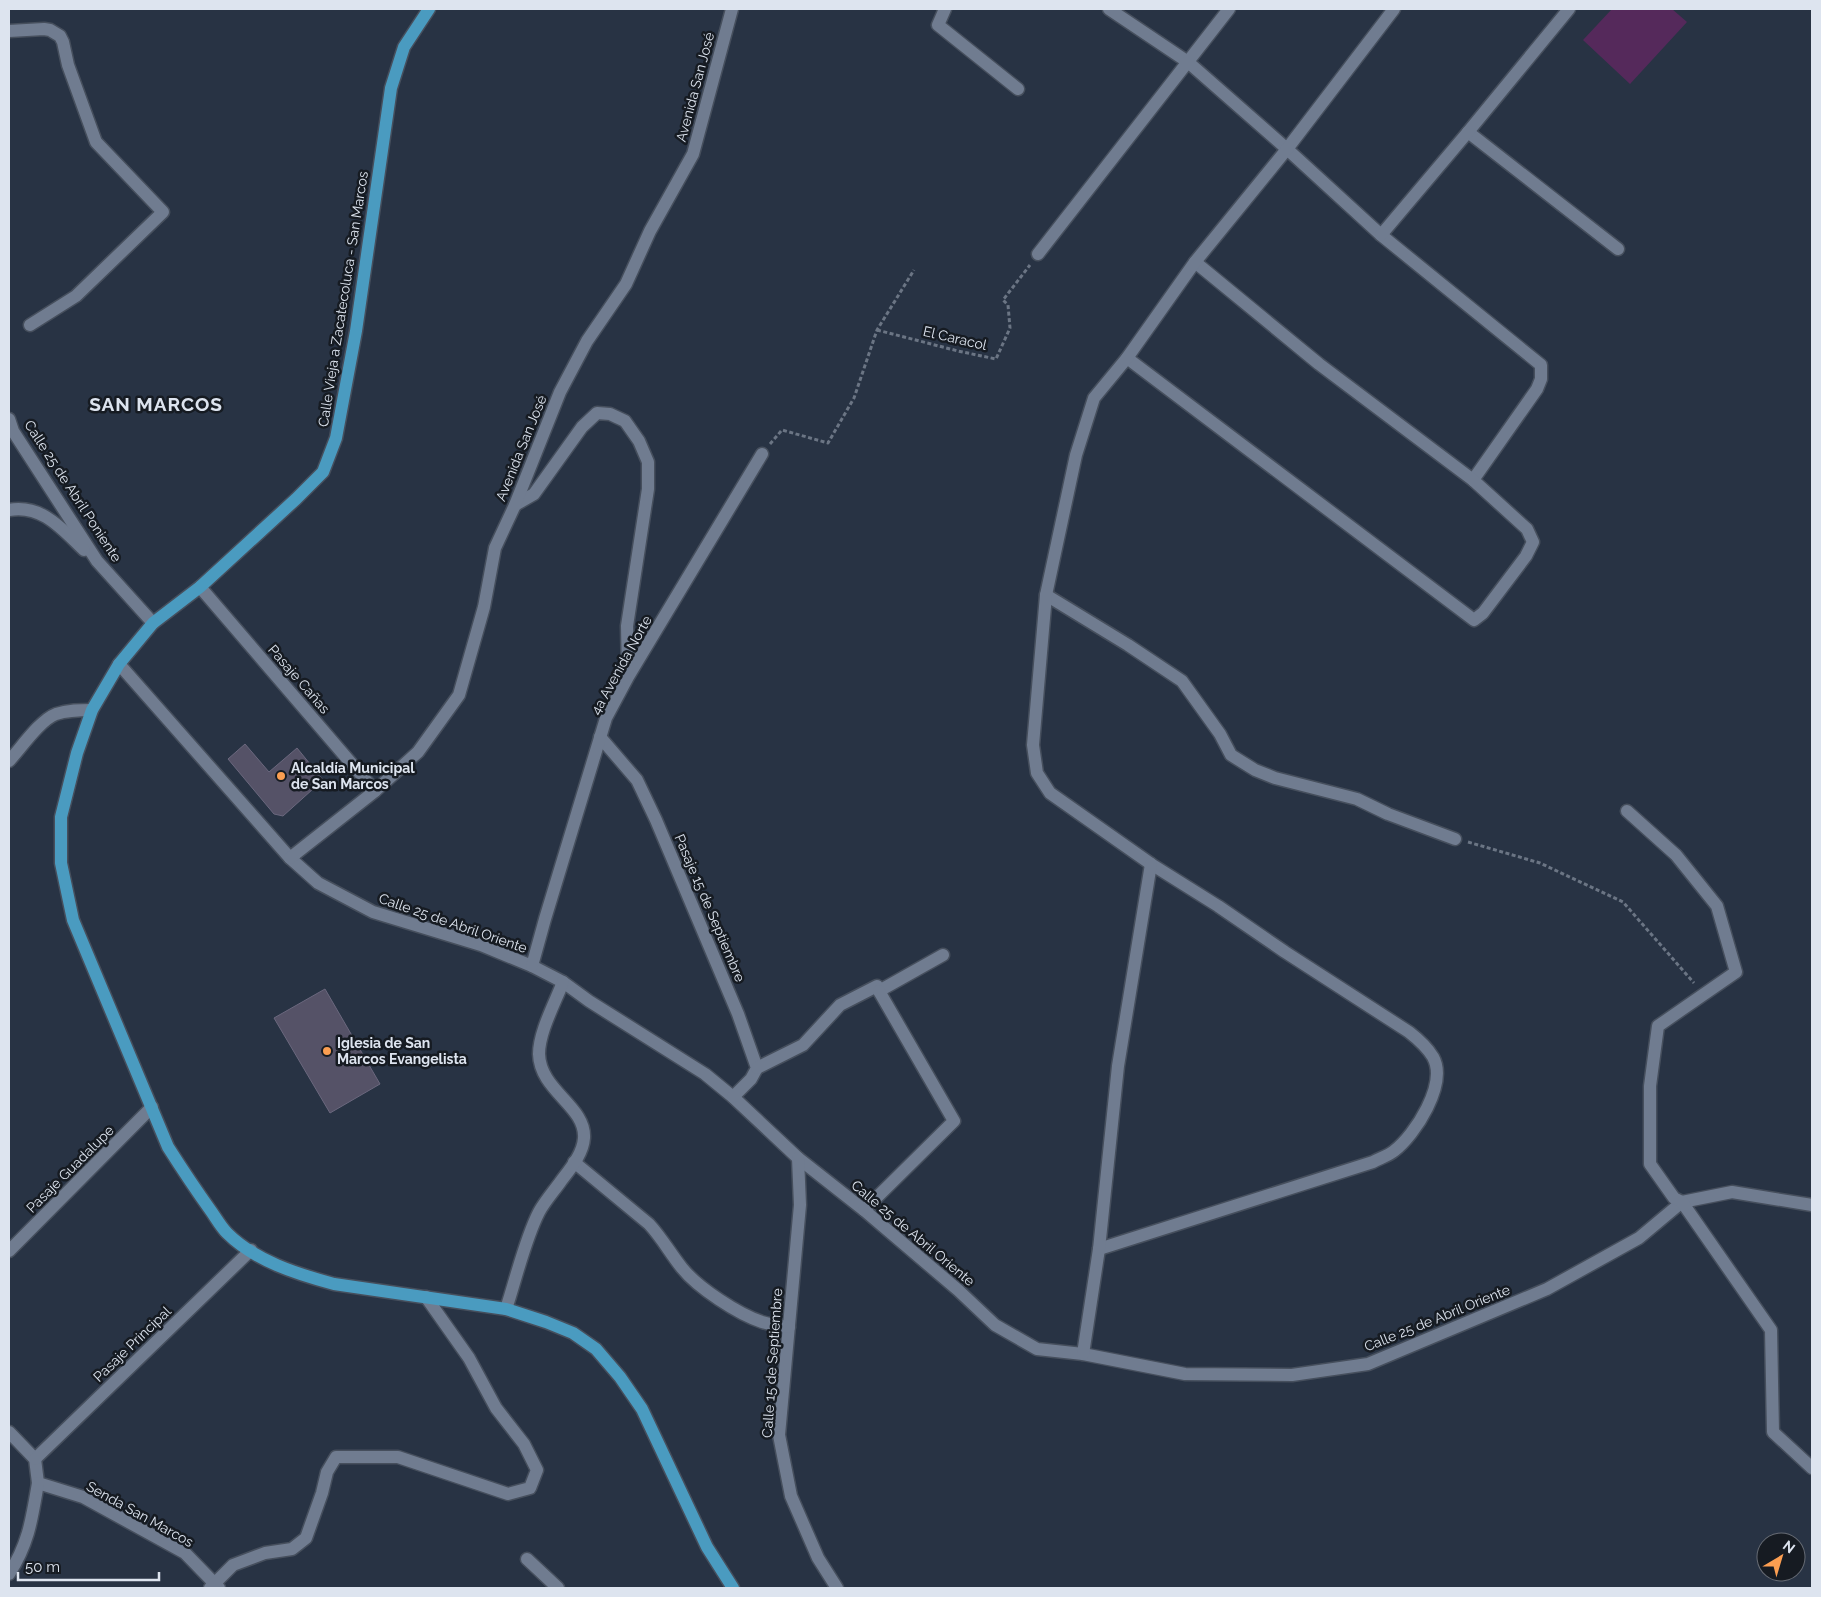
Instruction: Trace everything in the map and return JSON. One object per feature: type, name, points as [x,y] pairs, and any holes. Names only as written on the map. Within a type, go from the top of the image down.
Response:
[{"type":"main road","name":"Calle Vieja a Zacatecoluca - San Marcos","points":[[429,9],[404,47],[391,88],[356,331],[336,438],[324,472],[200,587],[153,624],[119,664],[92,710],[77,753],[61,817],[61,863],[73,920],[168,1147],[227,1233],[250,1250],[284,1268],[311,1278],[334,1284],[506,1309],[573,1333],[596,1350],[609,1363],[642,1409],[707,1547],[733,1588]]},
{"type":"street","name":"Avenida San José","points":[[290,858],[375,791],[418,752],[459,695],[484,607],[495,548],[515,504],[560,392],[587,341],[626,284],[650,230],[693,154],[732,9]]},
{"type":"street","points":[[945,9],[938,25],[1018,89]]},
{"type":"street","points":[[1109,9],[1188,62],[1287,148],[1381,235],[1541,365],[1541,379],[1537,389],[1473,480]]},
{"type":"street","points":[[1038,254],[1229,9]]},
{"type":"street","points":[[1099,1249],[1373,1162],[1394,1151],[1414,1131],[1434,1093],[1437,1075],[1434,1058],[1422,1042],[1218,906],[1151,864],[1050,793],[1037,773],[1033,745],[1046,595],[1076,455],[1094,398],[1127,358],[1195,262],[1287,148],[1394,9]]},
{"type":"street","points":[[1381,235],[1569,9]]},
{"type":"street","points":[[9,31],[44,29],[60,36],[64,42],[68,64],[96,142],[163,212],[76,296],[30,324]]},
{"type":"street","points":[[1468,132],[1618,249]]},
{"type":"street","points":[[1127,358],[1474,620],[1483,613],[1526,556],[1533,542],[1527,529],[1473,480],[1319,364],[1195,262]]},
{"type":"street","points":[[515,504],[534,494],[582,427],[597,413],[610,414],[625,420],[639,441],[648,462],[648,490],[627,626],[628,677]]},
{"type":"street","name":"Calle 25 de Abril Poniente","points":[[9,419],[13,431],[97,561],[153,624]]},
{"type":"street","name":"4a Avenida Norte","points":[[532,966],[606,718],[628,677],[762,454]]},
{"type":"street","points":[[9,510],[21,508],[37,512],[50,519],[97,561]]},
{"type":"street","name":"Pasaje Cañas","points":[[200,587],[375,791]]},
{"type":"street","points":[[1046,595],[1120,640],[1182,681],[1220,734],[1231,755],[1255,770],[1275,778],[1358,799],[1388,814],[1455,839]]},
{"type":"street","name":"Calle 25 de Abril Oriente","points":[[119,664],[290,858],[318,883],[373,912],[481,946],[532,966],[562,982],[705,1074],[733,1097],[798,1158],[864,1210],[996,1325],[1037,1349],[1083,1354],[1186,1374],[1292,1375],[1368,1364],[1546,1289],[1639,1238],[1682,1202],[1732,1192],[1812,1205]]},
{"type":"street","points":[[9,761],[41,726],[54,715],[67,711],[92,710]]},
{"type":"street","name":"Pasaje 15 de Septiembre","points":[[600,737],[637,780],[656,820],[738,1014],[757,1068]]},
{"type":"street","points":[[1627,811],[1676,855],[1717,906],[1736,972],[1658,1026],[1650,1086],[1650,1164],[1674,1198],[1682,1202],[1771,1330],[1773,1432],[1812,1468]]},
{"type":"street","points":[[1083,1354],[1099,1249],[1118,1066],[1151,864]]},
{"type":"street","points":[[880,991],[943,955]]},
{"type":"street","points":[[506,1309],[540,1210],[574,1162],[584,1140],[584,1128],[579,1118],[541,1071],[539,1053],[543,1032],[562,982]]},
{"type":"street","points":[[733,1097],[751,1079],[757,1068],[803,1045],[840,1005],[877,986],[954,1121],[864,1210]]},
{"type":"street","name":"Pasaje Guadalupe","points":[[9,1251],[152,1107]]},
{"type":"street","name":"Calle 15 de Septiembre","points":[[798,1158],[800,1205],[779,1435],[791,1496],[818,1558],[837,1588]]},
{"type":"street","points":[[574,1162],[649,1224],[682,1268],[707,1291],[762,1322],[789,1328]]},
{"type":"street","name":"Pasaje Principal","points":[[35,1459],[250,1250]]},
{"type":"street","points":[[214,1586],[233,1565],[265,1553],[292,1549],[306,1538],[322,1493],[327,1472],[336,1457],[398,1457],[508,1494],[530,1488],[537,1470],[524,1444],[496,1408],[469,1358],[426,1297]]},
{"type":"street","points":[[9,1432],[35,1459],[38,1483],[30,1530],[21,1553],[9,1574]]},
{"type":"street","name":"Senda San Marcos","points":[[38,1483],[83,1497],[185,1553],[214,1586]]},
{"type":"street","points":[[527,1559],[558,1588]]},
{"type":"path","name":"El Caracol","points":[[877,330],[996,359],[1010,328],[1008,305],[1003,300],[1038,254]]},
{"type":"path","points":[[762,454],[782,430],[828,443],[854,398],[877,330],[914,270]]},
{"type":"path","points":[[1455,839],[1540,863],[1623,902],[1704,994]]},
{"type":"shaded area","points":[[1612,9],[1672,9],[1687,22],[1630,84],[1583,40]]},
{"type":"building","name":"Alcaldía Municipal de San Marcos","points":[[245,744],[269,772],[297,748],[323,780],[283,816],[274,814],[228,759]]},
{"type":"building","name":"Iglesia de San Marcos Evangelista","points":[[325,989],[380,1084],[330,1113],[274,1018]]},
{"type":"place","name":"Alcaldía Municipal de San Marcos","points":[[281,776]]},
{"type":"place","name":"Iglesia de San Marcos Evangelista","points":[[327,1051]]},
{"type":"district","name":"SAN MARCOS","points":[[156,404]]}]
